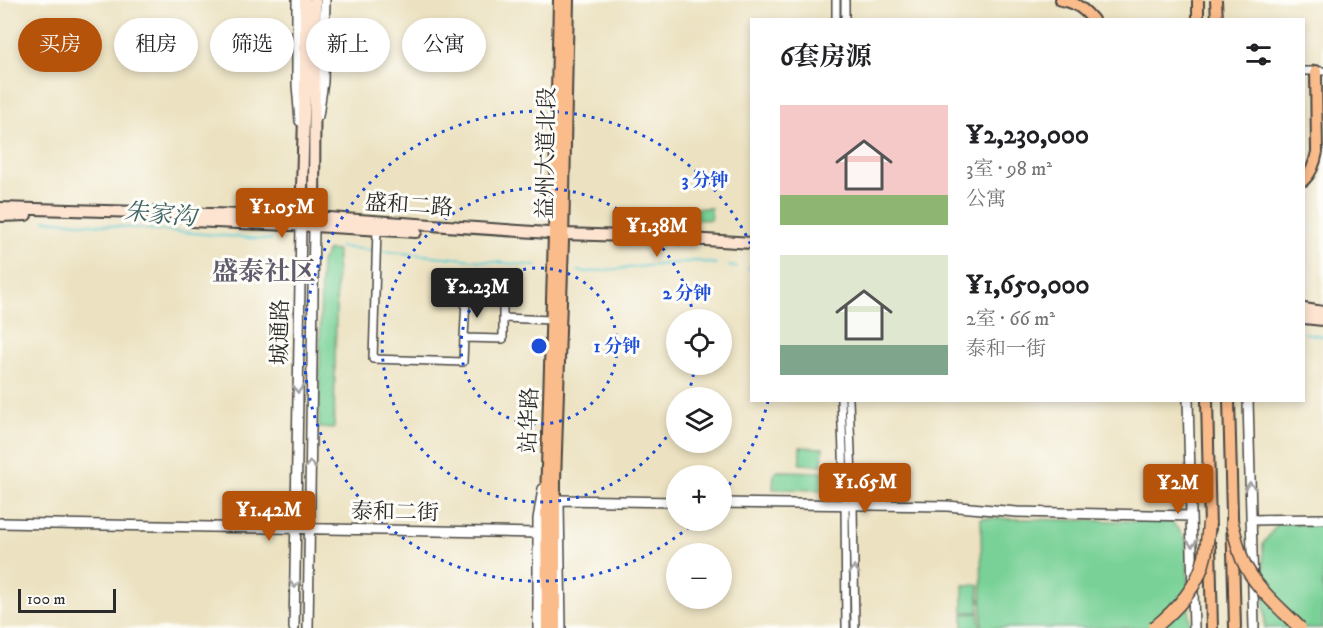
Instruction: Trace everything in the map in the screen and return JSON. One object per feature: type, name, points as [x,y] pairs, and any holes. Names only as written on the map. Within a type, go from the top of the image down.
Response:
[{"type":"highway","points":[[1154,628],[1186,596],[1198,576],[1205,557],[1209,523]]},
{"type":"highway","points":[[1232,523],[1242,558],[1250,574],[1300,628]]},
{"type":"main road","name":"城通路","points":[[305,0],[309,148],[314,222]]},
{"type":"main road","name":"城通路","points":[[301,221],[309,148],[315,0]]},
{"type":"main road","name":"益州大道北段","points":[[559,0],[559,237]]},
{"type":"main road","name":"益州大道北段","points":[[559,237],[568,0]]},
{"type":"main road","points":[[1061,0],[1080,7],[1091,18]]},
{"type":"main road","points":[[1200,0],[1201,18]]},
{"type":"main road","points":[[1216,0],[1217,18]]},
{"type":"main road","points":[[1305,179],[1311,172],[1317,152],[1319,71]]},
{"type":"main road","name":"盛和二路","points":[[0,208],[301,221],[559,237]]},
{"type":"main road","points":[[0,216],[301,221]]},
{"type":"main road","points":[[314,222],[377,230],[750,245]]},
{"type":"main road","name":"站华路","points":[[550,481],[551,320],[559,237]]},
{"type":"main road","name":"站华路","points":[[546,537],[559,237]]},
{"type":"main road","points":[[1305,309],[1323,312]]},
{"type":"main road","points":[[1305,318],[1323,320]]},
{"type":"main road","points":[[1207,402],[1212,628]]},
{"type":"main road","points":[[1229,402],[1235,628]]},
{"type":"main road","points":[[547,628],[546,537],[550,481]]},
{"type":"main road","points":[[546,537],[555,628]]},
{"type":"street","points":[[297,0],[297,86],[300,122],[309,148]]},
{"type":"street","points":[[309,148],[323,82],[325,0]]},
{"type":"street","points":[[836,0],[836,18]]},
{"type":"street","points":[[845,0],[845,18]]},
{"type":"street","points":[[1211,0],[1212,18]]},
{"type":"street","name":"城通路","points":[[294,628],[301,221]]},
{"type":"street","name":"城通路","points":[[308,628],[314,222]]},
{"type":"street","points":[[377,230],[373,359],[463,362],[464,338],[466,299],[503,300],[503,339],[464,338]]},
{"type":"street","points":[[503,318],[551,320]]},
{"type":"street","points":[[841,402],[855,628]]},
{"type":"street","points":[[846,628],[849,402]]},
{"type":"street","points":[[1188,402],[1194,628]]},
{"type":"street","points":[[1248,402],[1254,628]]},
{"type":"street","points":[[550,481],[559,500],[561,518],[561,628]]},
{"type":"street","points":[[538,628],[546,537],[539,507],[550,481]]},
{"type":"street","points":[[559,500],[666,502]]},
{"type":"street","points":[[732,503],[947,506],[1017,512],[1191,516]]},
{"type":"street","points":[[1251,520],[1323,519]]},
{"type":"street","name":"泰和二街","points":[[0,523],[309,529],[546,537]]},
{"type":"green space","points":[[692,208],[711,208],[711,220],[692,219]]},
{"type":"green space","points":[[328,250],[337,251],[334,428],[319,428],[321,262]]},
{"type":"green space","points":[[800,447],[823,448],[822,465],[800,464]]},
{"type":"green space","points":[[776,471],[826,472],[826,490],[773,489]]},
{"type":"green space","points":[[981,518],[1172,522],[1186,539],[1190,628],[982,628]]},
{"type":"green space","points":[[1278,523],[1323,524],[1323,628],[1265,628],[1263,544]]},
{"type":"green space","points":[[963,585],[979,585],[979,612],[963,612]]},
{"type":"green space","points":[[979,613],[980,628],[963,628],[963,614]]},
{"type":"waterway","name":"朱家沟","points":[[45,220],[272,240]]},
{"type":"waterway","name":"朱家沟","points":[[339,247],[537,266]]},
{"type":"waterway","name":"朱家沟","points":[[578,271],[588,272],[696,261],[716,264]]},
{"type":"waterway","name":"朱家沟","points":[[729,266],[736,267]]},
{"type":"waterway","name":"朱家沟","points":[[1305,333],[1323,336]]},
{"type":"district","name":"盛泰社区","points":[[264,271]]}]
